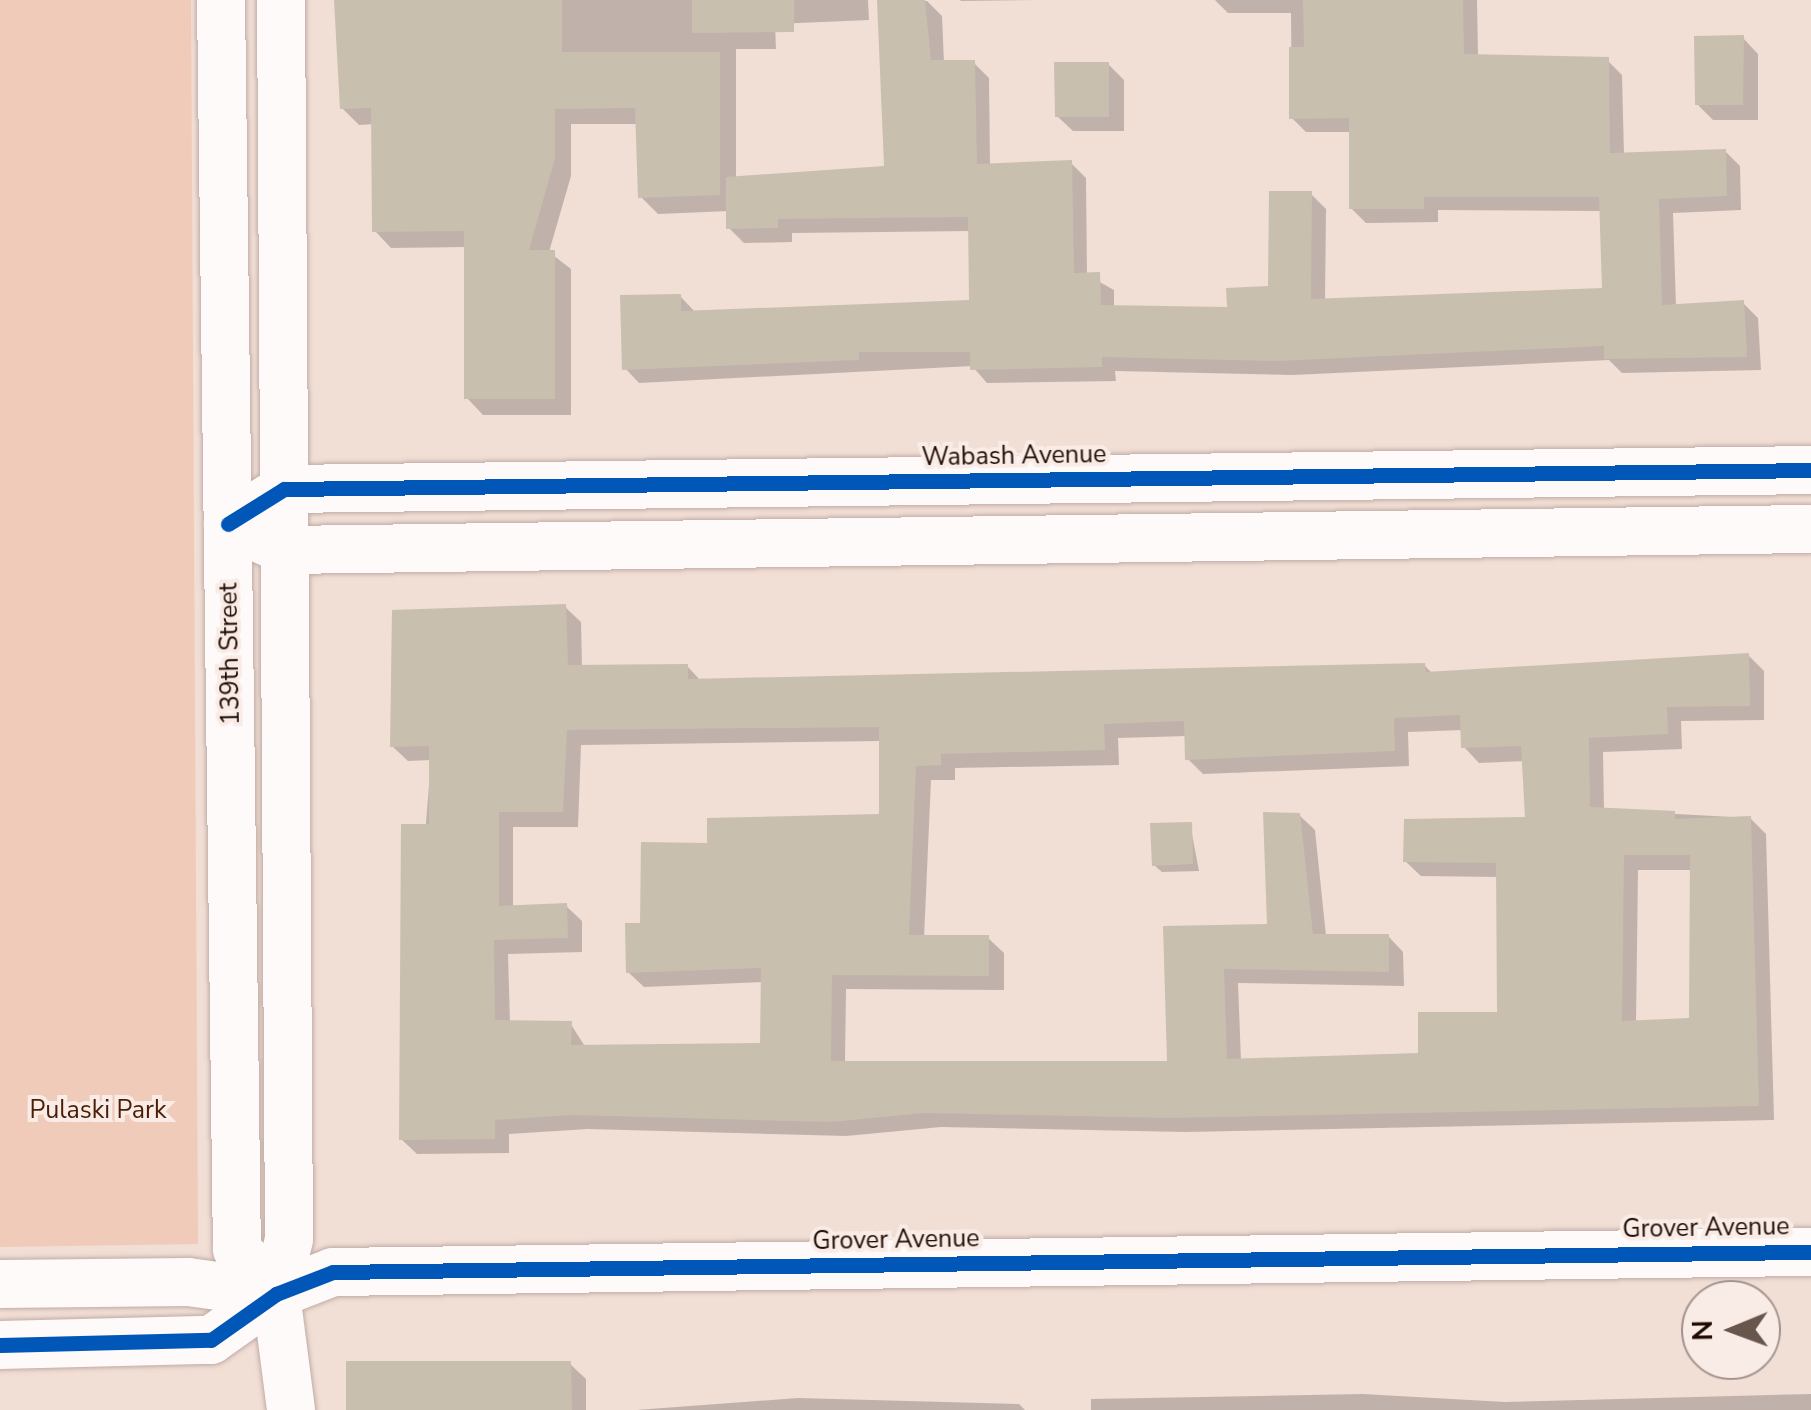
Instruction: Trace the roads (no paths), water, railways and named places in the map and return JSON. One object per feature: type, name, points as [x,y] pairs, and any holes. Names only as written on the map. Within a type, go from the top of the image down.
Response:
[{"type":"street","name":"139th Street","points":[[221,0],[237,1249],[276,1294]]},
{"type":"street","points":[[281,0],[289,1240],[276,1294],[291,1410]]},
{"type":"street","name":"Wabash Avenue","points":[[284,489],[1811,470]]},
{"type":"street","points":[[228,524],[284,489]]},
{"type":"street","points":[[228,524],[285,550],[1811,530]]},
{"type":"street","name":"Grover Avenue","points":[[0,1345],[211,1340],[276,1294],[333,1272],[1811,1252]]},
{"type":"street","name":"Grover Avenue","points":[[0,1284],[188,1282],[276,1294]]},
{"type":"park label","name":"Pulaski Park","points":[[98,1110]]}]
